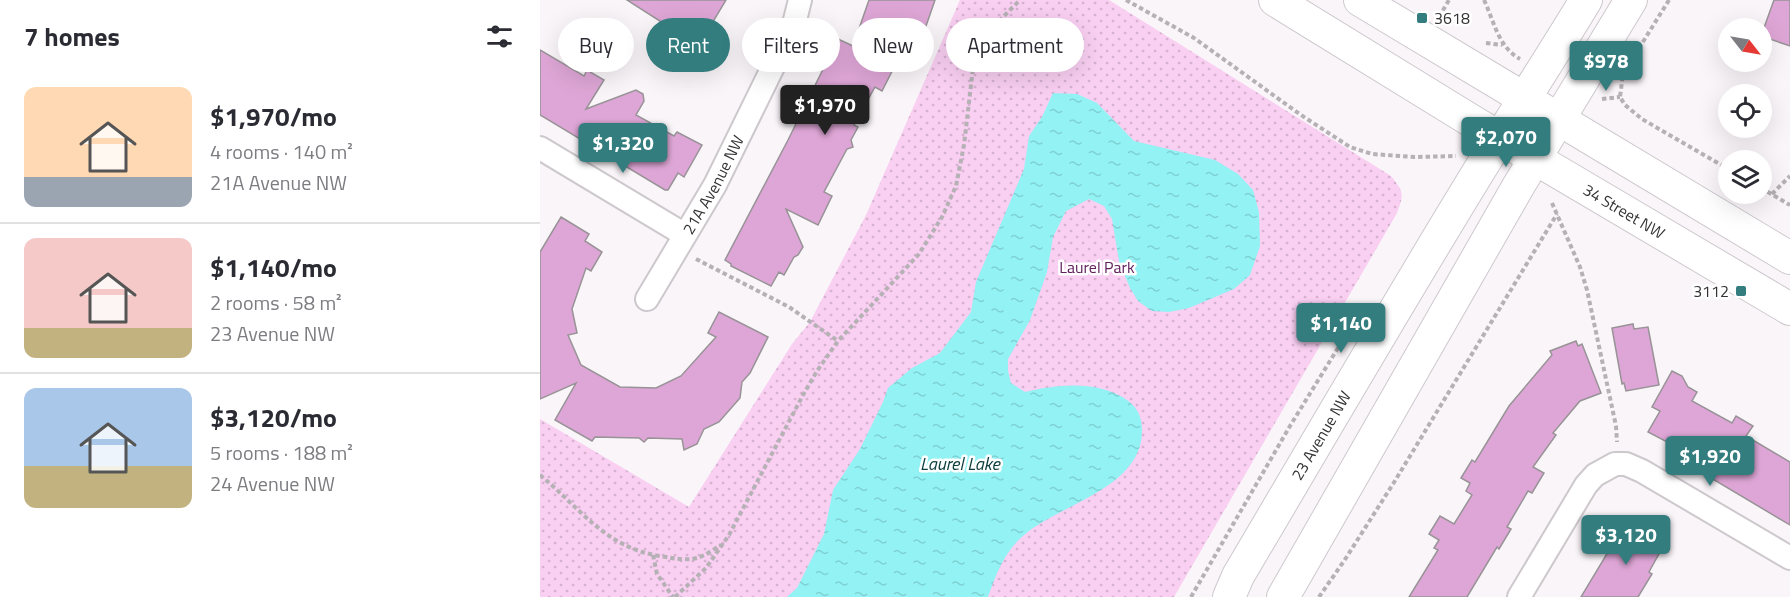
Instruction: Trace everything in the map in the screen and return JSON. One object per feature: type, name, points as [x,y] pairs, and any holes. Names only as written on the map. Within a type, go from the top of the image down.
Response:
[{"type":"main road","name":"34 Street NW","points":[[1275,0],[1790,309]]},
{"type":"main road","points":[[1360,0],[1790,258]]},
{"type":"main road","name":"23 Avenue NW","points":[[1229,597],[1238,576],[1329,421],[1586,0]]},
{"type":"main road","points":[[1283,597],[1519,185],[1631,0]]},
{"type":"street","name":"21A Avenue NW","points":[[647,299],[715,185],[794,24],[800,0]]},
{"type":"street","points":[[540,148],[681,242]]},
{"type":"street","points":[[1520,597],[1586,485],[1602,470],[1615,464],[1626,464],[1642,471],[1790,558]]},
{"type":"path","points":[[653,555],[657,574],[674,597],[706,568],[735,525],[813,379],[838,341],[919,254],[942,217],[956,186],[964,145],[973,68],[987,38],[1020,0]]},
{"type":"path","points":[[1126,0],[1194,38],[1301,115],[1350,147],[1372,154],[1415,157],[1458,154],[1449,166]]},
{"type":"path","points":[[1439,17],[1449,0]]},
{"type":"path","points":[[1484,0],[1502,45],[1509,53]]},
{"type":"path","points":[[1669,0],[1623,74],[1620,97],[1625,105],[1642,119],[1718,163]]},
{"type":"path","points":[[1604,101],[1620,97]]},
{"type":"path","points":[[1790,176],[1772,194],[1790,205]]},
{"type":"path","points":[[1552,203],[1580,267],[1587,290],[1616,426],[1618,446],[1615,464]]},
{"type":"path","points":[[1319,597],[1393,484],[1557,214]]},
{"type":"path","points":[[681,242],[789,307],[838,341]]},
{"type":"path","points":[[1191,597],[1290,426],[1370,296]]},
{"type":"path","points":[[540,475],[579,513],[604,533],[632,550],[680,560],[699,557],[722,544]]},
{"type":"green space","name":"Laurel Park","points":[[960,0],[1109,0],[1391,176],[1402,193],[1397,213],[1174,597],[540,597],[540,419],[689,507],[792,344],[810,322],[866,215],[929,72],[934,72],[934,59],[946,32],[946,72],[1084,72],[1084,18],[952,18]]},
{"type":"water","name":"Laurel Lake","points":[[1053,93],[1077,94],[1097,103],[1134,141],[1215,160],[1238,174],[1253,190],[1259,212],[1260,246],[1250,275],[1234,289],[1189,308],[1169,312],[1152,311],[1138,301],[1130,288],[1119,261],[1112,219],[1104,206],[1089,199],[1066,211],[1053,237],[1047,272],[1030,320],[1008,359],[1008,371],[1011,383],[1025,392],[1064,386],[1091,387],[1103,389],[1127,400],[1139,413],[1142,431],[1138,451],[1129,467],[1096,493],[1039,524],[1017,541],[998,571],[988,597],[787,597],[797,588],[824,534],[833,490],[860,449],[888,388],[912,368],[940,353],[971,312],[976,282],[1024,169],[1029,136],[1042,117]]},
{"type":"building","points":[[627,0],[726,0],[715,18],[655,18]]},
{"type":"building","points":[[869,0],[935,0],[929,18],[863,18]]},
{"type":"building","points":[[1774,0],[1790,0],[1790,46],[1772,40],[1772,18],[1768,18]]},
{"type":"building","points":[[840,40],[852,46],[852,72],[892,72],[882,91],[875,87],[854,125],[858,127],[851,140],[853,147],[847,149],[824,192],[832,196],[818,225],[786,209],[803,247],[794,257],[784,275],[779,272],[771,286],[731,266],[725,260],[822,72],[840,72]]},
{"type":"building","points":[[540,50],[558,61],[558,72],[577,72],[584,76],[586,72],[590,72],[604,80],[586,109],[636,90],[643,94],[644,101],[636,115],[674,136],[677,132],[702,145],[684,177],[678,173],[668,190],[665,190],[540,115]]},
{"type":"building","points":[[561,217],[589,234],[585,241],[602,252],[591,271],[586,268],[572,309],[577,333],[568,335],[581,365],[620,387],[656,388],[681,376],[716,337],[708,333],[719,312],[768,337],[750,373],[742,382],[740,398],[719,422],[704,429],[697,444],[684,450],[682,439],[648,438],[644,442],[639,438],[595,437],[592,441],[555,420],[576,383],[540,399],[540,252]]},
{"type":"building","points":[[1633,324],[1634,329],[1648,327],[1659,385],[1626,391],[1624,383],[1622,384],[1612,328]]},
{"type":"building","points":[[1576,341],[1578,346],[1582,344],[1601,393],[1580,401],[1553,433],[1556,435],[1533,467],[1544,473],[1532,493],[1528,491],[1507,527],[1511,529],[1499,549],[1497,547],[1467,597],[1409,597],[1438,550],[1434,548],[1439,540],[1429,534],[1440,516],[1454,524],[1472,495],[1466,491],[1470,483],[1461,478],[1472,460],[1475,462],[1509,406],[1552,355],[1550,351]]},
{"type":"building","points":[[1672,371],[1682,376],[1688,387],[1697,392],[1692,401],[1732,423],[1736,416],[1753,426],[1746,436],[1790,462],[1790,525],[1669,453],[1673,445],[1648,432],[1660,411],[1652,407]]},
{"type":"building","points":[[1623,527],[1638,535],[1642,528],[1666,541],[1649,572],[1652,574],[1638,597],[1581,597]]},
{"type":"place","name":"3618","points":[[1422,18]]},
{"type":"place","name":"3112","points":[[1741,291]]}]
